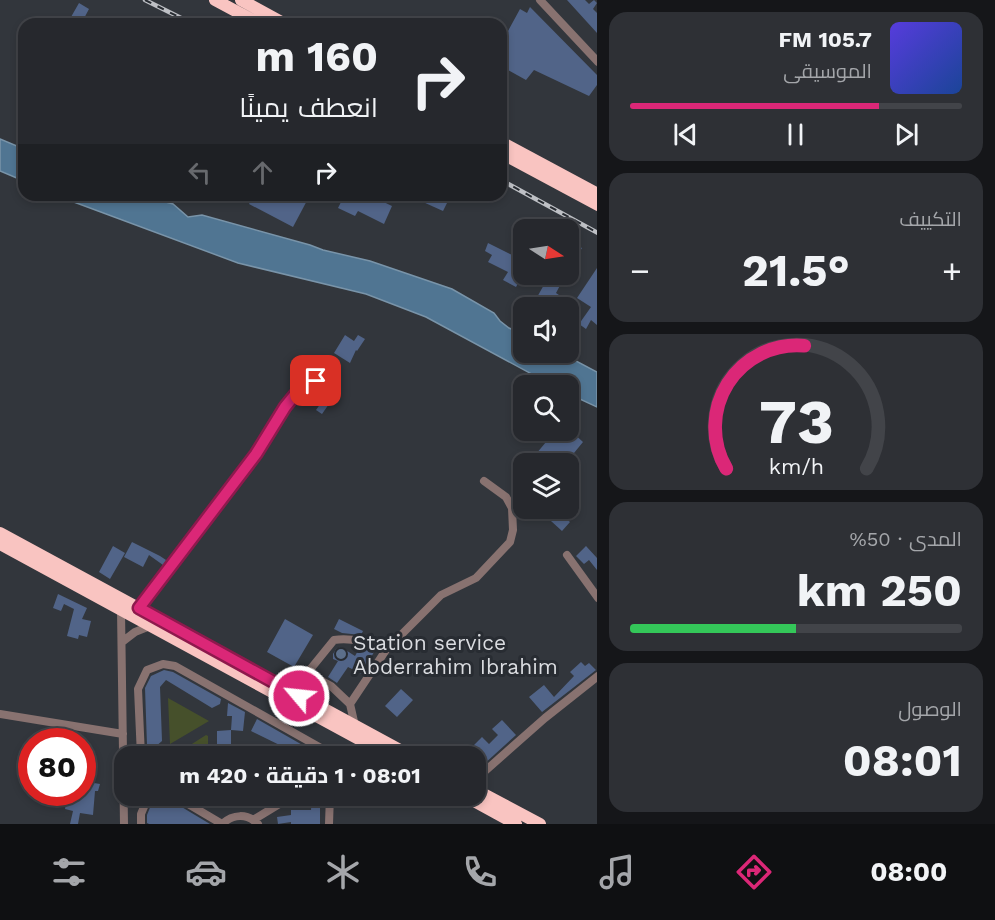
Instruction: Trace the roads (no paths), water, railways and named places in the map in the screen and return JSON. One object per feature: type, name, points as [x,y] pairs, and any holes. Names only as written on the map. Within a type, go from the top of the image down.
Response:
[{"type":"highway","points":[[215,0],[249,18]]},
{"type":"highway","points":[[241,0],[274,18]]},
{"type":"highway","points":[[507,145],[597,194]]},
{"type":"highway","points":[[507,156],[597,205]]},
{"type":"highway","points":[[0,533],[392,746]]},
{"type":"highway","points":[[0,544],[372,746]]},
{"type":"highway","points":[[486,795],[540,824]]},
{"type":"highway","points":[[482,806],[512,823]]},
{"type":"street","points":[[540,0],[597,62]]},
{"type":"street","points":[[139,608],[256,454],[285,407],[302,386],[316,381],[334,382]]},
{"type":"street","points":[[350,704],[386,650],[441,595],[476,578],[510,543],[513,530],[512,508],[506,497],[484,480]]},
{"type":"street","points":[[567,555],[597,598]]},
{"type":"street","points":[[121,610],[124,824]]},
{"type":"street","points":[[122,642],[135,632],[150,626]]},
{"type":"street","points":[[280,686],[304,676],[334,640],[368,642],[386,650]]},
{"type":"street","points":[[141,746],[138,689],[147,670],[162,664],[175,666],[317,746]]},
{"type":"street","points":[[304,676],[332,686],[350,704],[355,726]]},
{"type":"street","points":[[486,770],[597,676]]},
{"type":"street","points":[[0,714],[123,734]]},
{"type":"street","points":[[141,824],[141,814],[144,806]]},
{"type":"street","points":[[192,806],[222,824],[236,816],[247,817],[255,822],[278,806]]},
{"type":"street","points":[[329,824],[330,806]]},
{"type":"water","points":[[0,139],[18,146],[18,178],[0,171]]},
{"type":"water","points":[[71,201],[162,201],[173,204],[188,217],[202,215],[323,250],[370,261],[452,289],[494,313],[500,321],[513,330],[513,363],[579,362],[597,372],[597,407],[579,399],[579,375],[533,375],[426,317],[366,294],[238,263]]},
{"type":"railway","points":[[145,0],[181,18]]},
{"type":"railway","points":[[507,183],[597,232]]},
{"type":"place","name":"Station service Abderrahim Ibrahim","points":[[341,654]]}]
